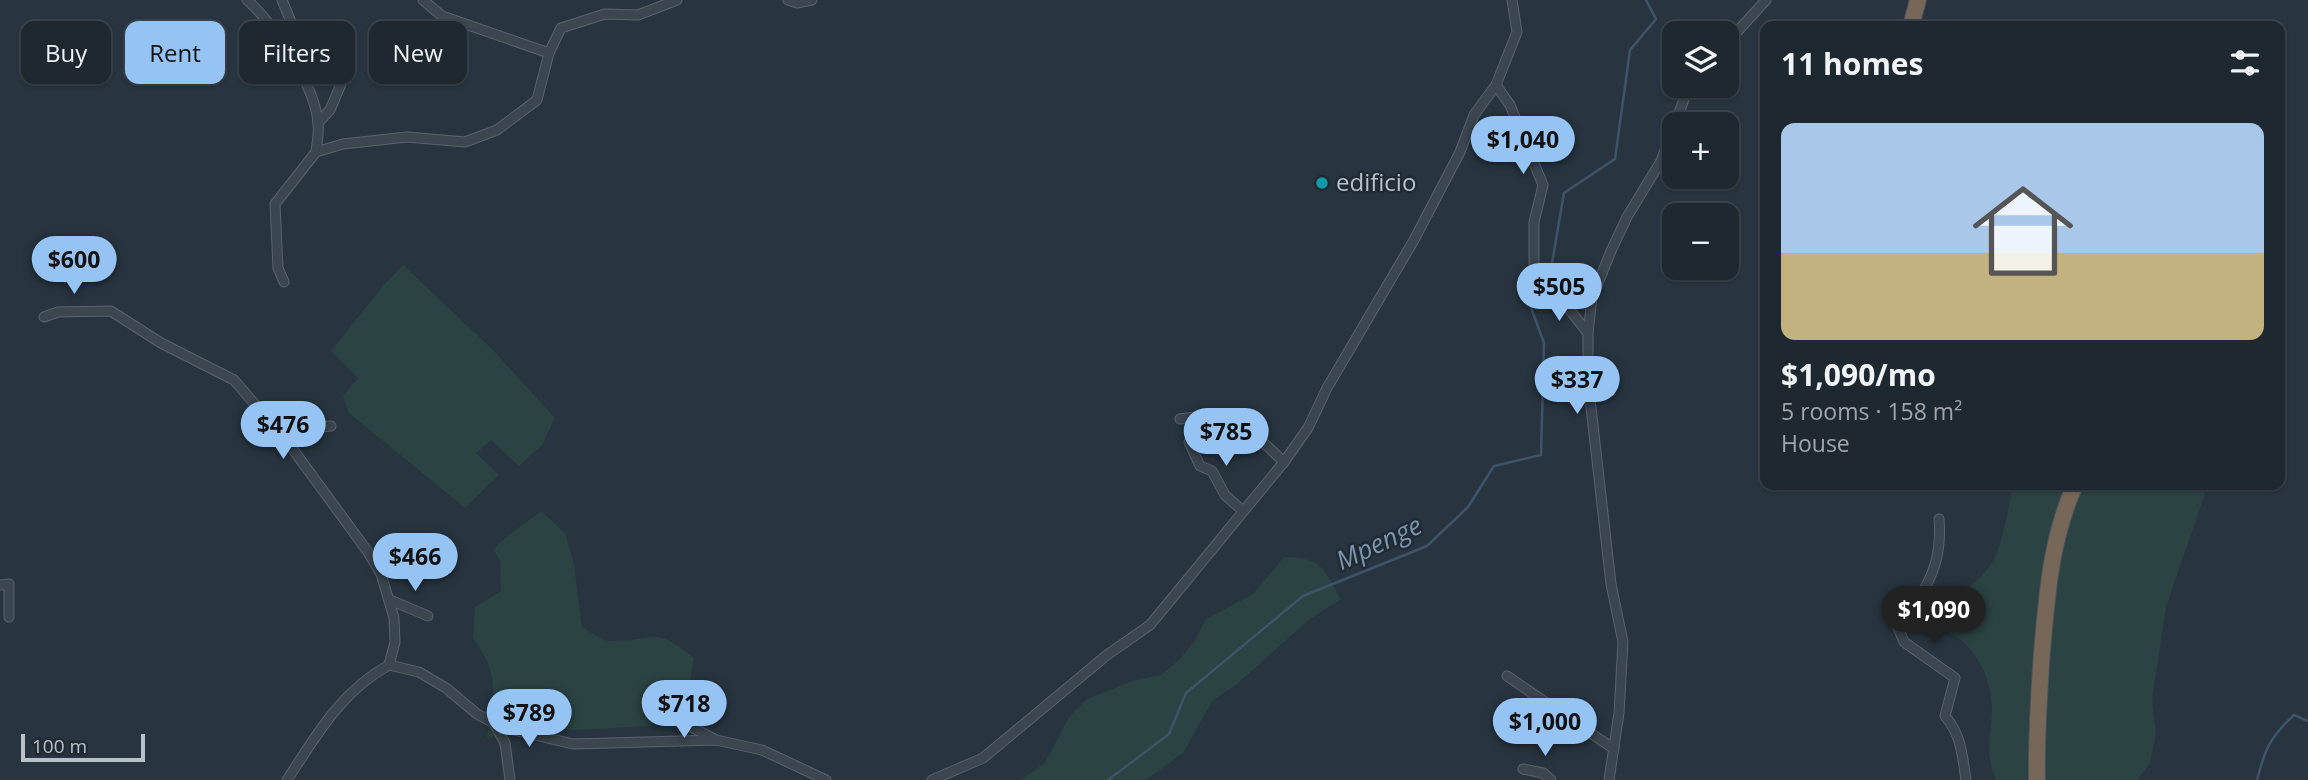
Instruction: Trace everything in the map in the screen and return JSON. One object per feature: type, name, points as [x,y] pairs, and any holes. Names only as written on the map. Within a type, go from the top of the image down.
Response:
[{"type":"highway","points":[[1912,21],[1918,0]]},
{"type":"highway","points":[[2037,780],[2037,722],[2049,572],[2067,502],[2073,490]]},
{"type":"street","points":[[247,0],[266,16],[306,84],[318,123],[316,152],[275,204],[278,268],[284,282]]},
{"type":"street","points":[[282,0],[290,27],[295,31],[305,31],[341,84],[330,110],[318,123]]},
{"type":"street","points":[[423,0],[442,16],[550,53]]},
{"type":"street","points":[[316,152],[343,144],[407,137],[465,142],[497,130],[537,100],[550,53],[561,28],[605,14],[638,15],[677,0]]},
{"type":"street","points":[[788,0],[797,3],[812,0]]},
{"type":"street","points":[[932,780],[992,751],[1107,654],[1150,625],[1284,462],[1308,428],[1327,388],[1414,240],[1460,152],[1474,115],[1496,85],[1517,32],[1512,0]]},
{"type":"street","points":[[1739,30],[1766,0]]},
{"type":"street","points":[[1496,85],[1510,105],[1543,185],[1534,222],[1534,265],[1588,333]]},
{"type":"street","points":[[1609,780],[1620,701],[1623,642],[1611,584],[1588,381],[1588,333],[1592,298],[1611,251],[1627,217],[1661,161],[1685,98]]},
{"type":"street","points":[[44,317],[58,312],[111,311],[161,343],[234,380],[261,409],[368,552],[381,574],[390,600],[395,642],[389,665]]},
{"type":"street","points":[[261,409],[321,427],[331,426]]},
{"type":"street","points":[[1180,419],[1214,414],[1233,419],[1284,462]]},
{"type":"street","points":[[1189,442],[1200,466],[1212,471],[1225,495],[1242,510]]},
{"type":"street","points":[[1939,519],[1941,546],[1932,579],[1914,607],[1892,613],[1904,642],[1955,678],[1945,716],[1956,730],[1962,746],[1966,780]]},
{"type":"street","points":[[0,585],[9,584],[12,588],[9,617]]},
{"type":"street","points":[[390,600],[428,616]]},
{"type":"street","points":[[287,780],[340,702],[372,675],[389,665],[419,672],[495,723],[573,744],[716,740],[762,750],[826,780]]},
{"type":"street","points":[[1507,676],[1614,750]]},
{"type":"street","points":[[666,714],[716,740]]},
{"type":"street","points":[[495,723],[505,743],[510,780]]},
{"type":"street","points":[[1523,769],[1543,773],[1551,780]]},
{"type":"green space","points":[[403,265],[493,350],[555,418],[542,445],[519,466],[491,440],[476,453],[499,475],[465,508],[349,413],[343,396],[358,378],[331,351]]},
{"type":"green space","points":[[2012,490],[2206,490],[2166,607],[2152,700],[2156,733],[2150,763],[2137,780],[1996,780],[1989,753],[1991,696],[1983,669],[1976,657],[1957,637],[1931,626],[1928,615],[1932,606],[1955,596],[1984,573],[1993,560],[2004,528]]},
{"type":"green space","points":[[541,511],[565,533],[574,564],[582,627],[608,641],[662,638],[671,641],[694,658],[687,702],[649,726],[573,730],[548,725],[487,738],[493,685],[488,664],[473,638],[475,607],[501,591],[500,561],[494,550],[501,541]]},
{"type":"green space","points":[[1284,557],[1307,560],[1320,567],[1341,599],[1310,619],[1237,684],[1212,701],[1183,753],[1146,780],[1021,780],[1045,763],[1069,717],[1087,699],[1136,680],[1161,675],[1179,660],[1195,641],[1206,619],[1252,595]]},
{"type":"waterway","name":"Mpenge","points":[[1108,780],[1169,734],[1186,693],[1303,596],[1427,546],[1468,507],[1494,466],[1541,455],[1544,343],[1530,305],[1551,269],[1564,193],[1615,159],[1630,50],[1656,19],[1646,0]]},
{"type":"waterway","points":[[2257,780],[2266,752],[2279,730],[2294,715],[2308,721]]},
{"type":"place","name":"edificio","points":[[1322,183]]}]
